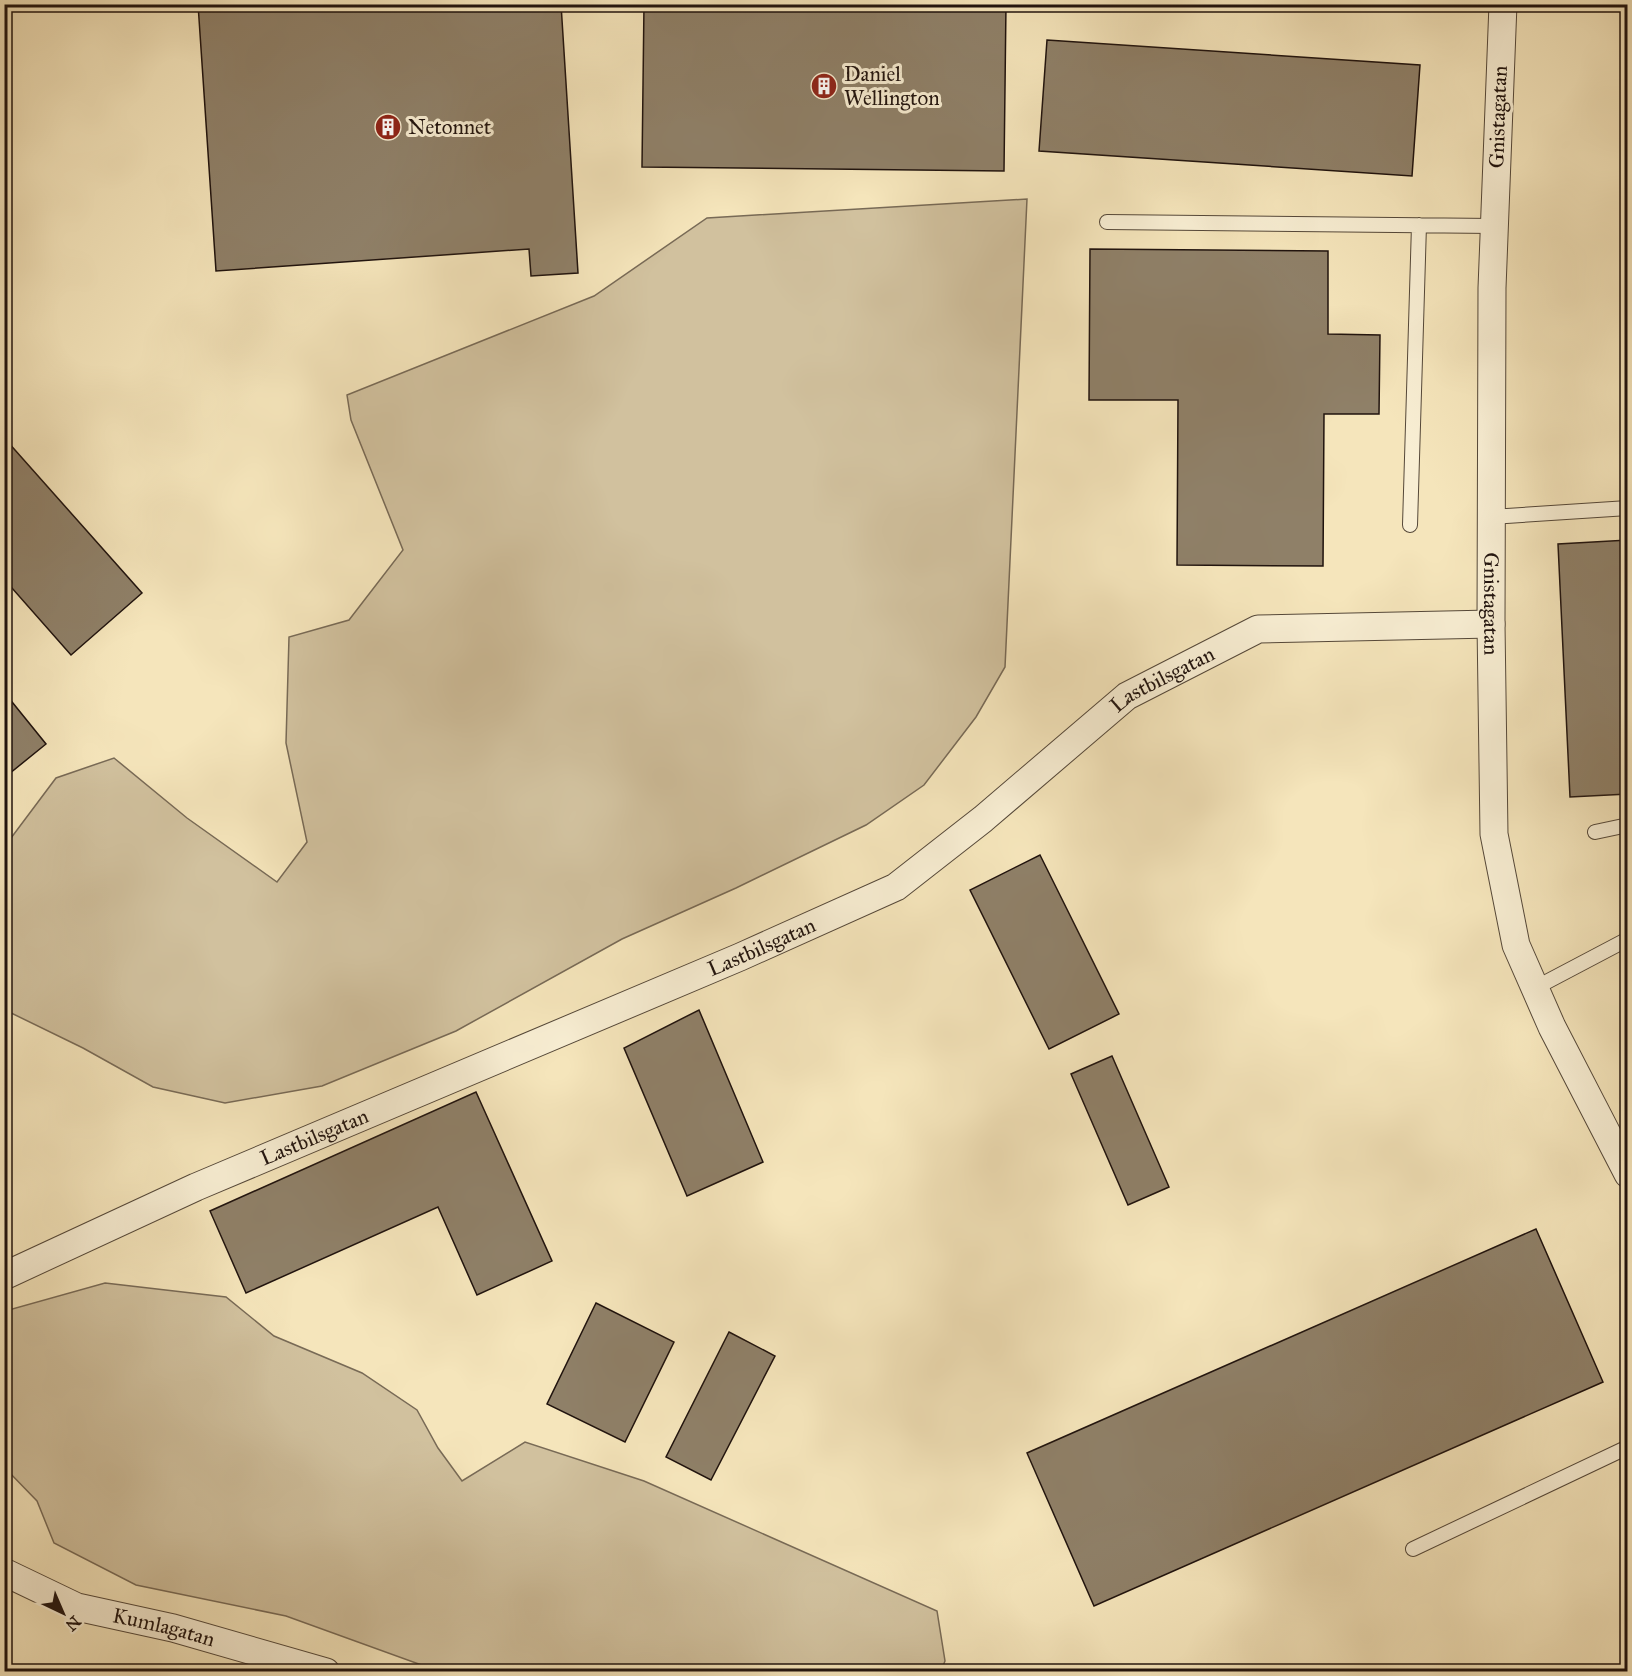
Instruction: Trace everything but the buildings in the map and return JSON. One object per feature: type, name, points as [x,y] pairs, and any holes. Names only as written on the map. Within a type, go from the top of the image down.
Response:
[{"type":"street","name":"Gnistagatan","points":[[1503,4],[1491,288],[1491,624],[1494,834],[1516,945],[1552,1026],[1628,1174]]},
{"type":"street","name":"Lastbilsgatan","points":[[4,1276],[196,1187],[740,957],[896,887],[983,819],[1127,696],[1258,629],[1491,624]]},
{"type":"street","name":"Kumlagatan","points":[[4,1572],[77,1607],[173,1628],[326,1671]]},
{"type":"lane","points":[[1107,222],[1494,225]]},
{"type":"lane","points":[[1410,525],[1419,225]]},
{"type":"lane","points":[[1491,517],[1628,508]]},
{"type":"lane","points":[[1595,832],[1628,825]]},
{"type":"lane","points":[[1535,988],[1628,939]]},
{"type":"lane","points":[[1413,1549],[1628,1447]]},
{"type":"shaded area","points":[[1027,199],[1005,667],[976,717],[924,785],[866,825],[736,888],[622,939],[456,1031],[322,1086],[225,1103],[153,1087],[83,1048],[5,1010],[5,846],[56,778],[114,758],[187,818],[277,882],[307,842],[286,743],[289,637],[349,620],[403,550],[351,420],[347,395],[594,296],[707,218]]},
{"type":"shaded area","points":[[105,1283],[226,1297],[274,1336],[362,1373],[417,1410],[438,1448],[462,1481],[525,1442],[644,1481],[937,1611],[945,1661],[941,1671],[438,1671],[286,1616],[136,1585],[54,1543],[37,1501],[5,1468],[5,1311]]},
{"type":"place","name":"Daniel Wellington","points":[[824,86]]},
{"type":"place","name":"Netonnet","points":[[388,127]]}]
